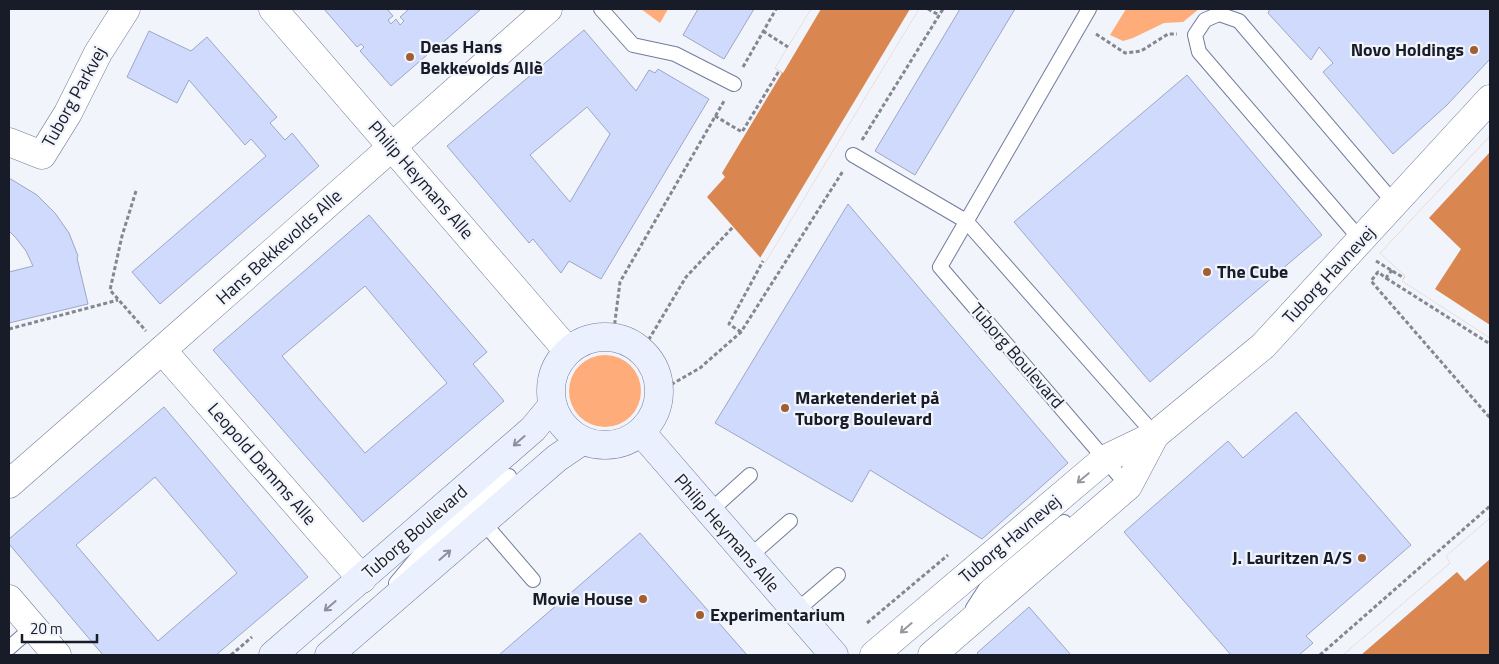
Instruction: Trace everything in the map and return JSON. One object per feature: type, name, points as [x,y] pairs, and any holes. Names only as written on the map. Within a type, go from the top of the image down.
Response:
[{"type":"street","name":"Tuborg Parkvej","points":[[9,142],[42,155],[68,113],[98,53],[126,9]]},
{"type":"street","name":"Philip Heymans Alle","points":[[273,9],[568,351]]},
{"type":"street","name":"Hans Bekkevolds Alle","points":[[9,484],[155,342],[392,146],[548,9]]},
{"type":"street","name":"Tuborg Havnevej","points":[[874,655],[1105,459],[1155,435],[1263,346],[1490,99]]},
{"type":"street","points":[[596,337],[612,337],[628,342],[642,351],[652,362],[658,376],[660,391],[658,406],[651,420],[641,432],[627,441],[612,446],[582,441],[569,432],[559,420],[552,406],[550,391],[552,376],[558,362],[568,351],[581,342],[596,337]]},
{"type":"street","name":"Leopold Damms Alle","points":[[155,342],[362,579]]},
{"type":"street","name":"Tuborg Boulevard","points":[[274,655],[533,430],[552,406]]},
{"type":"street","name":"Philip Heymans Alle","points":[[641,432],[834,655]]},
{"type":"street","name":"Tuborg Havnevej","points":[[932,655],[1128,486],[1155,435]]},
{"type":"street","name":"Tuborg Boulevard","points":[[329,655],[557,458],[582,441]]},
{"type":"street","points":[[9,600],[57,655]]},
{"type":"lane","points":[[601,9],[633,45],[675,54],[734,84]]},
{"type":"lane","name":"Tuborg Boulevard","points":[[1089,9],[940,266],[1128,486]]},
{"type":"lane","points":[[1361,240],[1199,52],[1195,35],[1205,20],[1219,14],[1238,21],[1395,204]]},
{"type":"lane","points":[[853,155],[966,221],[1155,435]]},
{"type":"lane","points":[[709,512],[750,475]]},
{"type":"lane","points":[[360,628],[421,552],[509,476]]},
{"type":"lane","points":[[749,558],[790,521]]},
{"type":"lane","points":[[483,522],[533,580]]},
{"type":"lane","points":[[956,634],[986,588],[1064,522]]},
{"type":"lane","points":[[362,579],[421,552]]},
{"type":"lane","points":[[796,611],[838,575]]},
{"type":"lane","points":[[931,606],[986,588]]},
{"type":"lane","points":[[9,648],[33,627]]},
{"type":"path","points":[[612,337],[620,282],[776,9]]},
{"type":"path","points":[[928,9],[939,15]]},
{"type":"path","points":[[660,391],[700,368],[742,332],[943,9]]},
{"type":"path","points":[[1080,23],[1125,52],[1141,51],[1168,34],[1195,35]]},
{"type":"path","points":[[763,31],[788,47]]},
{"type":"path","points":[[715,116],[742,132],[779,71]]},
{"type":"path","points":[[136,191],[122,236],[110,290],[155,342]]},
{"type":"path","points":[[642,351],[686,277],[734,227]]},
{"type":"path","points":[[742,332],[729,324],[763,261]]},
{"type":"path","points":[[1386,278],[1392,270],[1404,278]]},
{"type":"path","points":[[1490,344],[1378,272],[1371,281],[1490,418]]},
{"type":"path","points":[[9,329],[118,300]]},
{"type":"path","points":[[1320,655],[1490,506]]},
{"type":"path","points":[[867,623],[952,552]]},
{"type":"shaded area","points":[[641,9],[668,9],[660,23]]},
{"type":"shaded area","points":[[811,9],[919,9],[765,263],[707,197],[725,177],[722,173],[782,73],[775,68]]},
{"type":"shaded area","points":[[1126,9],[1199,9],[1183,22],[1164,23],[1123,41],[1110,35]]},
{"type":"shaded area","points":[[1490,136],[1490,338],[1402,281],[1405,276],[1380,253]]},
{"type":"shaded area","points":[[612,355],[631,365],[639,377],[641,391],[639,405],[631,417],[619,425],[598,427],[579,417],[571,405],[569,384],[579,365],[591,357]]},
{"type":"shaded area","points":[[1490,518],[1490,655],[1343,655],[1450,563],[1446,556]]},
{"type":"pier","points":[[811,9],[821,9],[783,73],[775,68]]},
{"type":"pier","points":[[910,9],[919,9],[765,263],[760,258]]},
{"type":"pier","points":[[1490,136],[1490,152],[1429,218],[1461,249],[1435,289],[1490,325],[1490,338],[1402,281],[1405,276],[1380,253]]},
{"type":"pier","points":[[1490,518],[1490,559],[1465,581],[1457,572],[1361,655],[1343,655],[1450,563],[1446,556]]},
{"type":"building","points":[[324,9],[387,9],[393,16],[388,20],[391,24],[396,19],[400,25],[404,21],[400,17],[409,9],[481,9],[431,53],[427,48],[424,51],[427,55],[391,86],[360,51],[364,47],[361,44],[357,47]]},
{"type":"building","points":[[698,9],[754,9],[724,59],[683,35]]},
{"type":"building","points":[[960,9],[1015,9],[915,175],[875,151]]},
{"type":"building","points":[[1270,9],[1490,9],[1490,59],[1447,105],[1393,154],[1323,72],[1333,63],[1319,47],[1311,60],[1268,13]]},
{"type":"building","points":[[584,30],[636,91],[649,70],[655,73],[658,69],[709,99],[601,279],[569,261],[561,273],[533,239],[529,243],[447,146]],"holes":[[[587,107],[610,134],[570,202],[530,155]]]},
{"type":"building","points":[[149,31],[191,51],[207,37],[277,117],[270,123],[285,140],[292,133],[319,166],[160,304],[132,272],[266,156],[251,139],[245,145],[189,80],[177,103],[127,77]]},
{"type":"building","points":[[1187,75],[1322,235],[1150,382],[1014,222]]},
{"type":"building","points":[[9,178],[37,195],[55,213],[69,233],[78,256],[88,304],[9,323],[9,272],[33,266],[26,251],[9,231]]},
{"type":"building","points":[[848,204],[1068,463],[982,539],[870,470],[852,502],[715,423]]},
{"type":"building","points":[[369,215],[487,352],[473,364],[504,401],[363,522],[213,350]],"holes":[[[365,286],[447,383],[365,453],[282,356]]]},
{"type":"building","points":[[164,407],[308,577],[216,655],[103,655],[9,544],[9,539]],"holes":[[[155,477],[237,573],[158,641],[76,545]]]},
{"type":"building","points":[[1296,412],[1411,545],[1306,636],[1313,643],[1299,655],[1231,655],[1124,532],[1228,441],[1243,458]]},
{"type":"building","points":[[640,533],[747,655],[499,655]]},
{"type":"building","points":[[1029,607],[1071,655],[979,655],[977,653]]},
{"type":"place","name":"Novo Holdings","points":[[1474,50]]},
{"type":"place","name":"Deas Hans Bekkevolds Allè","points":[[410,57]]},
{"type":"place","name":"The Cube","points":[[1207,272]]},
{"type":"place","name":"Marketenderiet på Tuborg Boulevard","points":[[785,408]]},
{"type":"place","name":"J. Lauritzen A/S","points":[[1362,558]]},
{"type":"place","name":"Movie House","points":[[643,599]]},
{"type":"place","name":"Experimentarium","points":[[700,615]]}]
